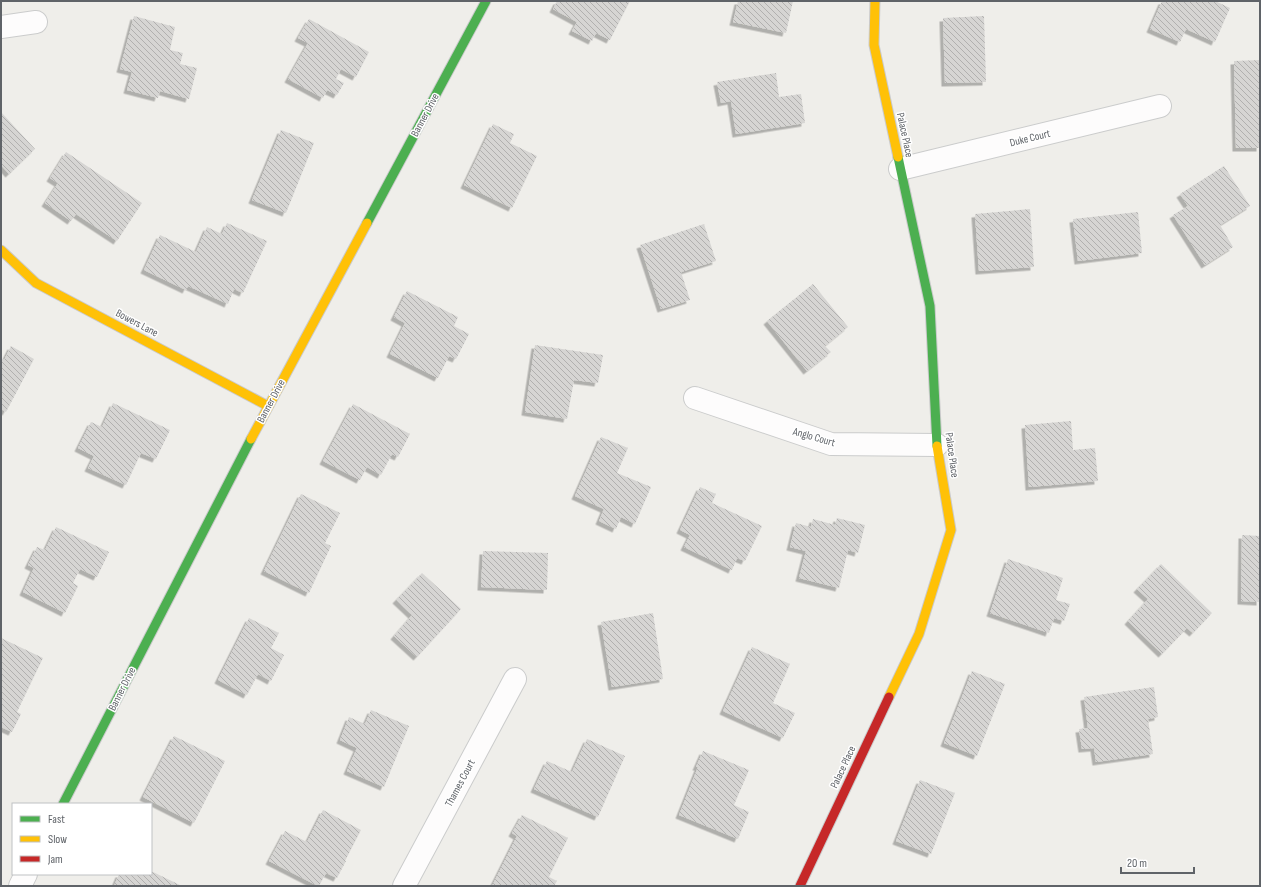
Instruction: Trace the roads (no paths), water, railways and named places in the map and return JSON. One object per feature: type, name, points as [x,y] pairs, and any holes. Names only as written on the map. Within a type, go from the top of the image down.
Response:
[{"type":"street","name":"Banner Drive","points":[[64,803],[268,406],[486,1]]},
{"type":"street","name":"Palace Place","points":[[800,886],[919,634],[951,530],[937,445],[930,306],[874,45],[875,1]]},
{"type":"street","points":[[1,26],[36,22]]},
{"type":"street","name":"Duke Court","points":[[900,169],[1160,106]]},
{"type":"street","name":"Bowers Lane","points":[[1,250],[36,282],[268,406]]},
{"type":"street","name":"Anglo Court","points":[[695,398],[831,444],[937,445]]},
{"type":"street","name":"Thames Court","points":[[404,886],[515,679]]},
{"type":"street","points":[[20,886],[26,875]]}]
